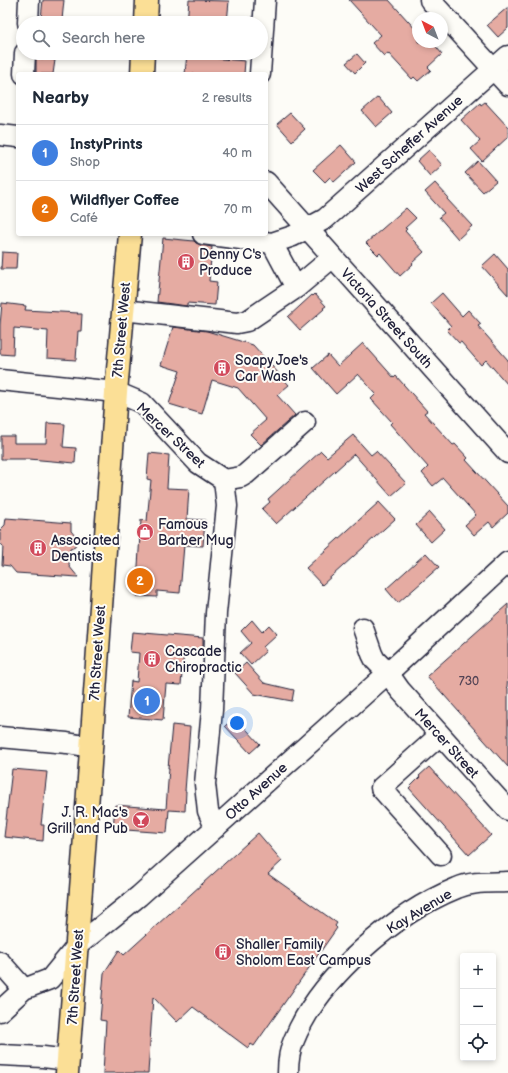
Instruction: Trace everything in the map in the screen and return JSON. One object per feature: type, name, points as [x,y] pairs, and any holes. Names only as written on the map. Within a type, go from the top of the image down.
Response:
[{"type":"main road","points":[[146,16],[147,0]]},
{"type":"main road","points":[[142,72],[143,60]]},
{"type":"main road","name":"7th Street West","points":[[68,1066],[116,392],[130,236]]},
{"type":"street","points":[[28,16],[29,0]]},
{"type":"street","points":[[264,16],[265,0]]},
{"type":"street","points":[[430,0],[508,85]]},
{"type":"street","name":"West Scheffer Avenue","points":[[272,243],[293,236],[325,219],[508,56]]},
{"type":"street","points":[[24,72],[25,60]]},
{"type":"street","points":[[260,72],[261,60]]},
{"type":"street","points":[[0,135],[16,137]]},
{"type":"street","name":"Victoria Street South","points":[[268,184],[508,453]]},
{"type":"street","points":[[218,236],[272,243],[296,288]]},
{"type":"street","points":[[123,310],[237,323],[247,321],[296,288],[333,257]]},
{"type":"street","points":[[0,380],[116,392]]},
{"type":"street","name":"Mercer Street","points":[[116,392],[142,403],[198,463],[224,480]]},
{"type":"street","points":[[216,827],[208,811],[205,784],[212,710],[216,613],[227,506],[224,480],[241,477],[246,474],[305,422]]},
{"type":"street","name":"Otto Avenue","points":[[0,1011],[24,989],[50,979],[77,946],[138,896],[388,674],[508,562]]},
{"type":"street","name":"Mercer Street","points":[[363,628],[372,654],[378,663],[400,690],[508,810]]},
{"type":"street","points":[[440,735],[380,788],[441,855]]},
{"type":"street","points":[[0,737],[67,743],[91,747]]},
{"type":"street","name":"Kay Avenue","points":[[288,1073],[289,1059],[293,1042],[309,1010],[333,979],[369,944],[408,914],[458,888],[477,883],[508,882]]},
{"type":"street","points":[[0,962],[24,989]]},
{"type":"street","points":[[0,1050],[43,1057],[68,1066]]},
{"type":"building","points":[[43,0],[64,0],[62,16],[41,16]]},
{"type":"building","points":[[189,0],[229,1],[228,16],[188,16]]},
{"type":"building","points":[[349,0],[389,0],[412,25],[412,48],[437,48],[442,54],[428,67],[431,70],[418,81],[414,77],[412,79],[388,53],[384,56],[372,43],[381,35]]},
{"type":"building","points":[[508,7],[508,28],[498,37],[487,25]]},
{"type":"building","points":[[357,54],[365,63],[355,73],[346,63]]},
{"type":"building","points":[[36,60],[55,60],[53,72],[36,72]]},
{"type":"building","points":[[186,60],[245,61],[244,72],[185,72]]},
{"type":"building","points":[[378,97],[392,113],[376,127],[362,111]]},
{"type":"building","points":[[485,102],[508,127],[508,137],[482,161],[471,149],[480,141],[461,120],[480,103],[481,105]]},
{"type":"building","points":[[290,113],[305,129],[292,141],[277,124]]},
{"type":"building","points":[[341,145],[356,162],[334,182],[330,177],[325,182],[313,170]]},
{"type":"building","points":[[429,150],[442,165],[430,176],[417,161]]},
{"type":"building","points":[[478,161],[496,181],[483,192],[465,173]]},
{"type":"building","points":[[435,183],[448,197],[447,199],[472,226],[458,239],[439,217],[444,213],[425,192]]},
{"type":"building","points":[[406,208],[416,218],[405,228],[407,229],[405,231],[424,252],[400,276],[380,253],[378,255],[366,243]]},
{"type":"building","name":"Denny C's Produce","points":[[163,238],[194,241],[201,245],[212,247],[209,281],[217,282],[215,305],[187,303],[187,306],[157,302]]},
{"type":"building","points":[[2,252],[17,253],[16,269],[1,269]]},
{"type":"building","points":[[495,254],[508,269],[508,295],[482,266]]},
{"type":"building","points":[[442,293],[462,316],[468,310],[481,324],[478,326],[508,360],[508,385],[486,360],[481,365],[461,342],[459,343],[447,330],[451,326],[431,303]]},
{"type":"building","points":[[315,294],[326,306],[300,330],[288,317]]},
{"type":"building","points":[[2,303],[26,306],[25,310],[82,314],[81,331],[78,331],[76,360],[47,358],[48,331],[14,328],[13,355],[0,354]]},
{"type":"building","name":"Soapy Joe's Car Wash","points":[[173,327],[207,331],[253,345],[289,385],[277,395],[295,415],[261,445],[250,434],[266,420],[238,388],[212,380],[202,414],[169,404],[180,371],[161,365]]},
{"type":"building","points":[[363,343],[394,378],[396,376],[427,411],[424,413],[453,445],[455,444],[468,458],[466,460],[508,506],[508,513],[493,527],[489,522],[474,535],[465,525],[476,515],[443,478],[433,486],[422,473],[428,467],[390,424],[392,422],[371,399],[376,394],[358,374],[336,394],[313,368],[328,355],[338,366]]},
{"type":"building","points":[[47,423],[65,424],[63,447],[76,448],[75,463],[29,459],[1,459],[1,436],[14,436],[14,443],[46,443]]},
{"type":"building","points":[[353,435],[371,455],[376,451],[406,483],[391,496],[354,454],[276,524],[262,509],[270,502],[268,499],[321,451],[327,457]]},
{"type":"building","points":[[149,453],[169,455],[167,488],[189,489],[187,519],[205,520],[203,546],[184,545],[180,593],[157,591],[157,597],[136,596],[141,520],[147,521],[151,480],[147,479]]},
{"type":"building","points":[[379,502],[395,519],[322,585],[306,568]]},
{"type":"building","points":[[430,512],[445,529],[431,542],[416,525]]},
{"type":"building","name":"Associated Dentists","points":[[6,518],[71,523],[71,531],[76,537],[75,547],[70,549],[69,566],[78,577],[16,573],[10,566],[2,565],[3,546],[0,543],[0,530],[5,525]]},
{"type":"building","points":[[426,553],[439,567],[398,603],[386,589]]},
{"type":"building","points":[[508,604],[507,687],[508,767],[427,676]]},
{"type":"building","points":[[252,620],[262,632],[269,625],[277,634],[263,647],[266,651],[251,665],[240,653],[251,643],[241,631]]},
{"type":"building","points":[[132,632],[203,638],[203,652],[184,650],[181,685],[166,684],[163,720],[128,717],[131,681],[137,682],[139,653],[130,652]]},
{"type":"building","points":[[246,663],[264,683],[294,690],[292,701],[254,694],[235,673]]},
{"type":"building","points":[[235,717],[260,744],[250,753],[225,726]]},
{"type":"building","points":[[172,725],[190,727],[185,811],[169,810],[167,833],[113,829],[115,805],[166,809]]},
{"type":"building","points":[[429,767],[491,835],[469,855],[409,788]]},
{"type":"building","points":[[12,769],[47,772],[41,825],[44,825],[43,841],[4,837]]},
{"type":"building","name":"Shaller Family Sholom East Campus","points":[[258,833],[282,861],[268,874],[337,923],[335,926],[337,928],[254,1046],[251,1044],[248,1048],[193,1007],[177,1022],[153,997],[148,1073],[103,1073],[106,1021],[100,1020],[104,973],[119,950],[124,955]]},
{"type":"place","name":"Denny C's Produce","points":[[186,262]]},
{"type":"place","name":"Soapy Joe's Car Wash","points":[[222,368]]},
{"type":"place","name":"Famous Barber Mug","points":[[145,532]]},
{"type":"place","name":"Associated Dentists","points":[[38,548]]},
{"type":"place","name":"Wildflyer Coffee","points":[[140,581]]},
{"type":"place","name":"Cascade Chiropractic","points":[[152,659]]},
{"type":"place","name":"InstyPrints","points":[[147,701]]},
{"type":"place","name":"J. R. Mac's Grill and Pub","points":[[141,820]]},
{"type":"place","name":"Shaller Family Sholom East Campus","points":[[223,952]]}]
